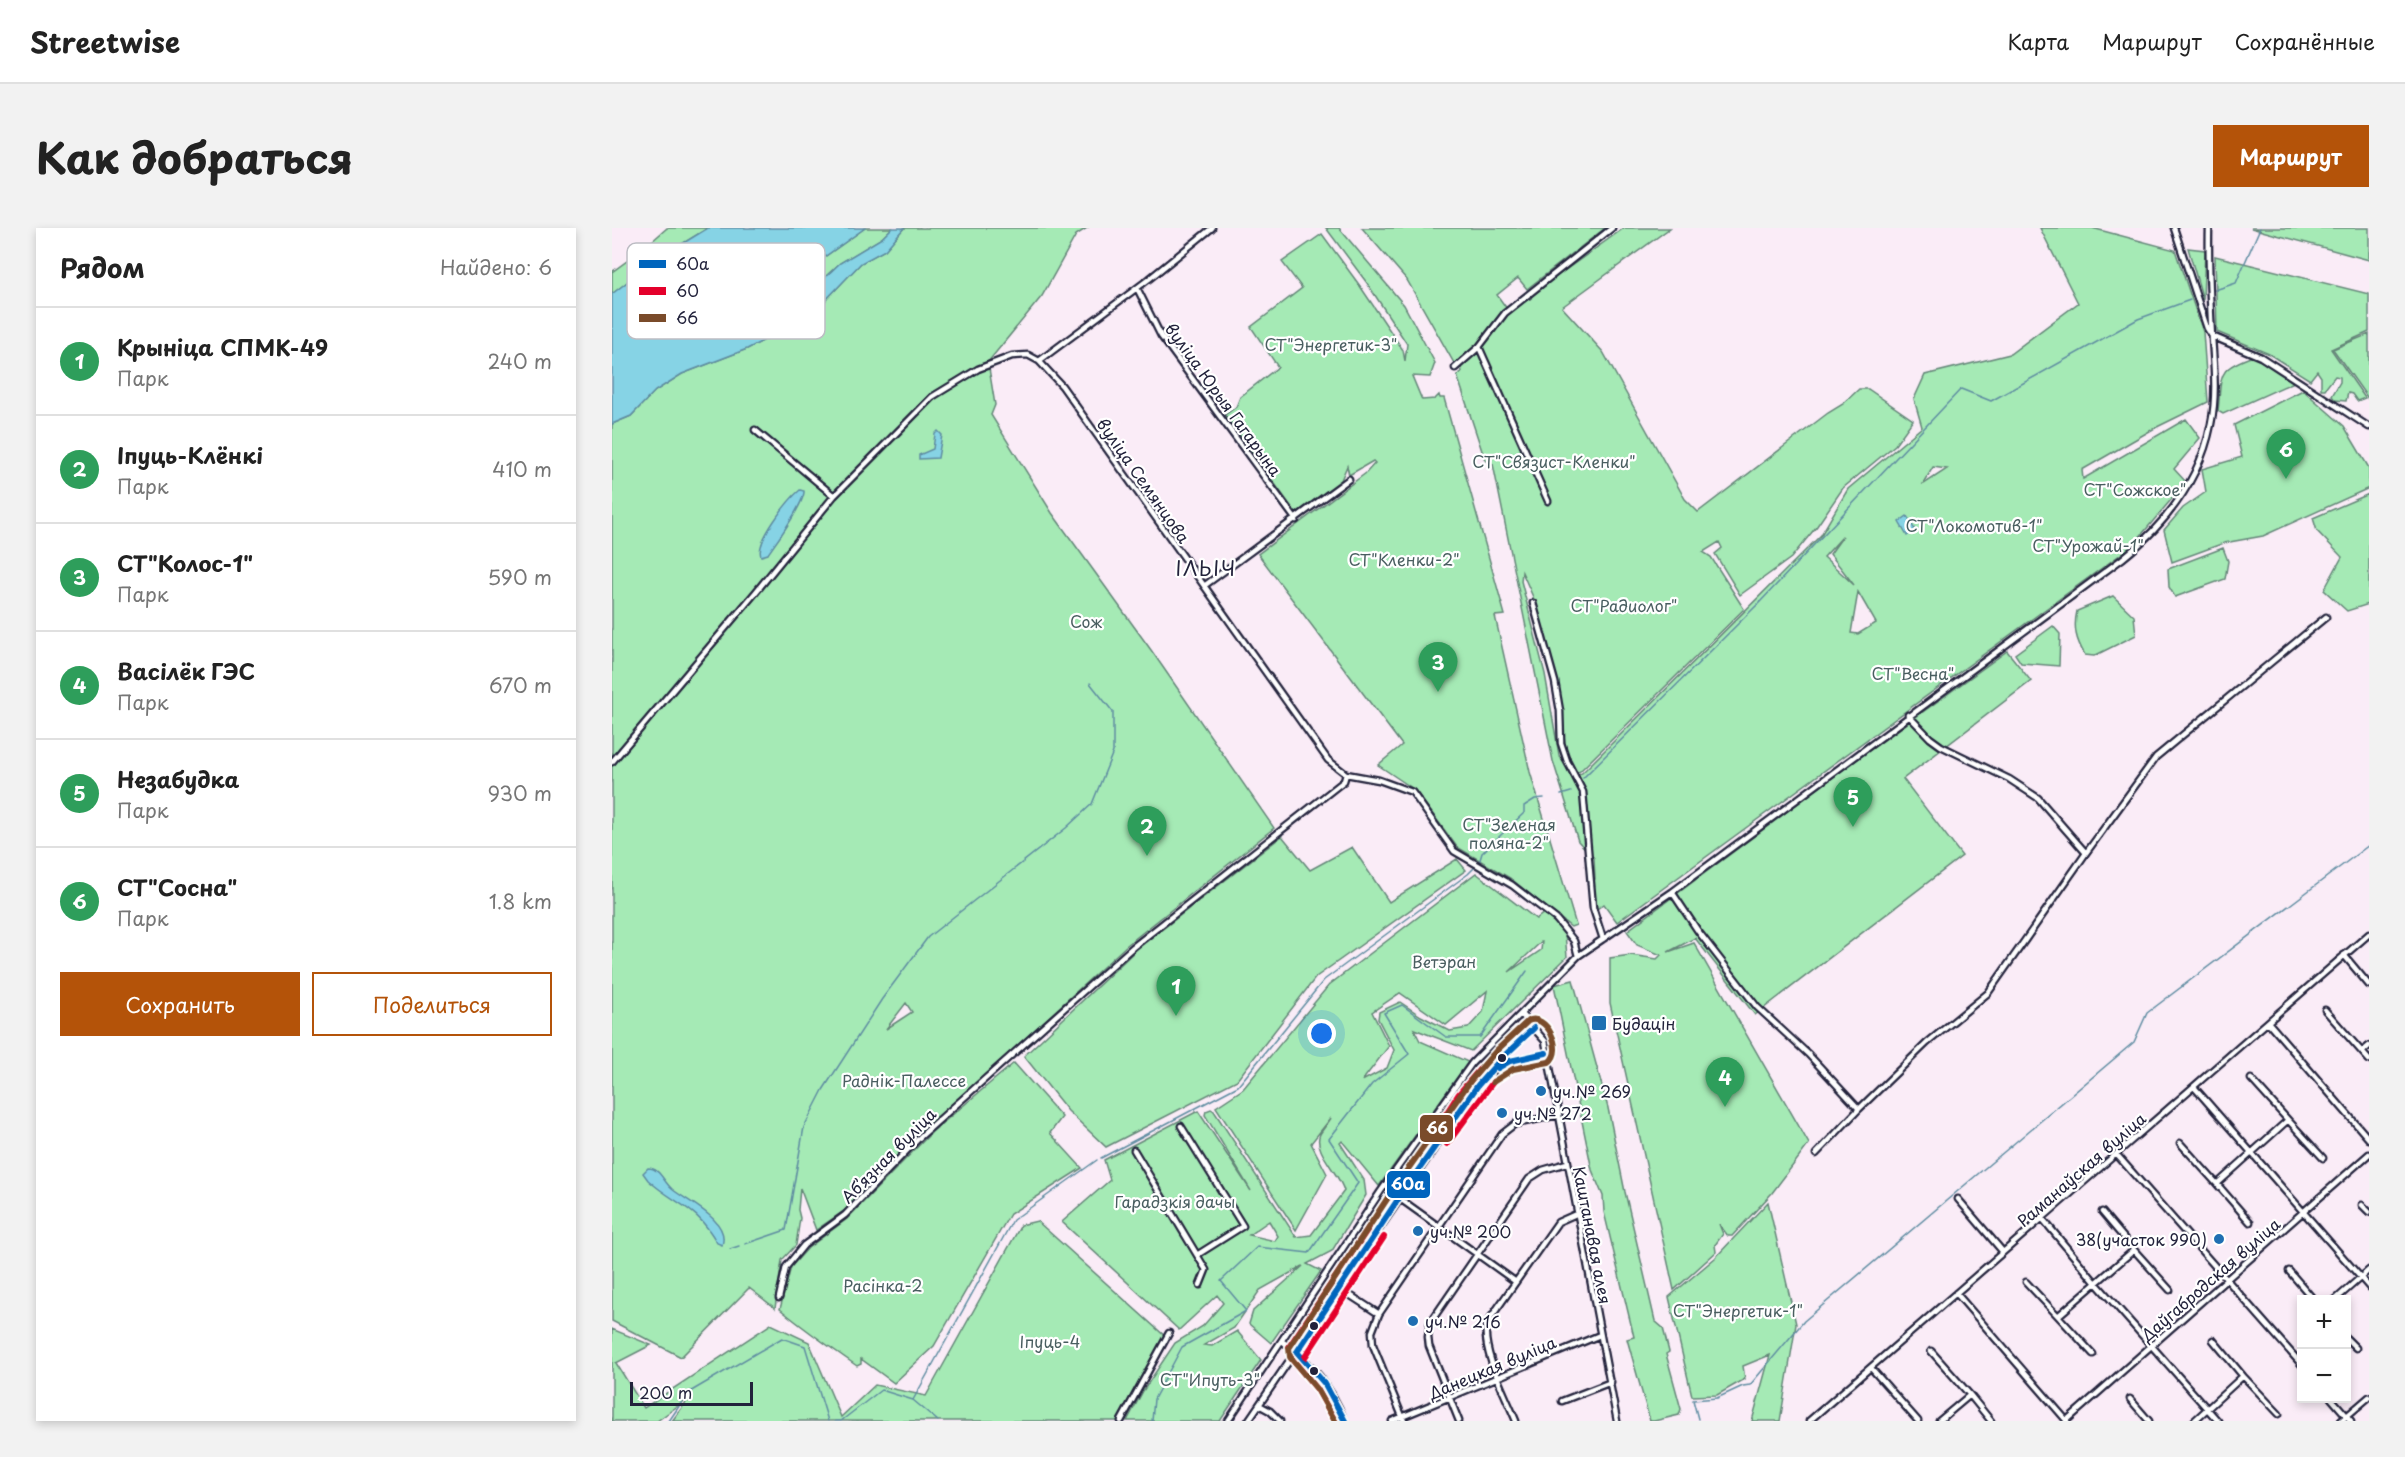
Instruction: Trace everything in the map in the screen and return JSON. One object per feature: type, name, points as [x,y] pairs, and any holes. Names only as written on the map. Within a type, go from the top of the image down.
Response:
[{"type":"street","points":[[612,762],[748,602],[834,496],[932,398],[986,365],[1012,356],[1028,355],[1039,361],[1137,288],[1212,228]]},
{"type":"street","points":[[1455,368],[1479,347],[1504,313],[1612,228]]},
{"type":"street","points":[[2174,228],[2207,328],[2212,336],[2261,357],[2369,427]]},
{"type":"street","points":[[1228,1421],[1382,1191],[1472,1063],[1578,956],[1672,892],[2122,559],[2165,520],[2180,500],[2197,468],[2211,425],[2215,391],[2209,228]]},
{"type":"street","name":"вуліца Юрыя Гагарына","points":[[1137,288],[1161,336],[1296,520]]},
{"type":"street","points":[[1479,347],[1548,501]]},
{"type":"street","name":"вуліца Семянцова","points":[[1039,361],[1062,386],[1328,760],[1346,774]]},
{"type":"street","points":[[755,430],[834,496]]},
{"type":"street","points":[[1204,586],[1349,479]]},
{"type":"street","points":[[1533,603],[1555,682],[1560,711],[1561,743],[1567,761],[1583,792],[1593,908],[1603,939]]},
{"type":"street","points":[[1816,1154],[1927,1043],[1988,993],[2156,757],[2326,617]]},
{"type":"street","points":[[1908,716],[1941,746],[2009,778],[2038,798],[2086,853]]},
{"type":"street","points":[[1346,774],[1379,780],[1412,792],[1449,846],[1512,885],[1556,919],[1574,941],[1578,956]]},
{"type":"street","name":"Абʼязная вуліца","points":[[779,1298],[786,1267],[804,1245],[845,1215],[920,1137],[1133,947],[1344,781],[1346,774]]},
{"type":"street","points":[[1672,892],[1698,931],[1757,1007],[1808,1054],[1859,1109]]},
{"type":"street","name":"Раманаўская вуліца","points":[[1809,1421],[2369,934]]},
{"type":"street","points":[[2344,956],[2369,985]]},
{"type":"street","points":[[2325,1011],[2369,1060]]},
{"type":"street","name":"Каштанавая алея","points":[[1521,1014],[1544,1039],[1617,1421]]},
{"type":"street","points":[[2268,1022],[2369,1139]]},
{"type":"street","points":[[1248,1421],[1297,1352],[1399,1198],[1486,1076],[1534,1028]]},
{"type":"street","points":[[2362,1052],[2369,1046]]},
{"type":"street","points":[[1486,1076],[1510,1061],[1546,1053]]},
{"type":"street","points":[[2251,1078],[2323,1158]]},
{"type":"street","points":[[2194,1087],[2369,1287]]},
{"type":"street","points":[[1403,1419],[1373,1345],[1372,1332],[1379,1314],[1502,1134],[1515,1124],[1558,1115]]},
{"type":"street","points":[[2217,1184],[2253,1154],[2288,1120]]},
{"type":"street","points":[[1181,1126],[1244,1226],[1197,1255]]},
{"type":"street","points":[[2180,1143],[2250,1222]]},
{"type":"street","points":[[1134,1150],[1206,1270],[1200,1285]]},
{"type":"street","points":[[2117,1155],[2297,1360]]},
{"type":"street","name":"Даўгабродская вуліца","points":[[2067,1421],[2151,1344],[2305,1213],[2369,1155]]},
{"type":"street","points":[[1460,1421],[1429,1346],[1428,1331],[1434,1315],[1529,1179],[1543,1170],[1567,1163]]},
{"type":"street","points":[[1399,1198],[1516,1282]]},
{"type":"street","points":[[1958,1199],[2003,1252]]},
{"type":"street","points":[[2362,1205],[2369,1212]]},
{"type":"street","points":[[2102,1212],[2170,1290]]},
{"type":"street","points":[[1516,1421],[1487,1351],[1485,1330],[1487,1323],[1558,1222],[1576,1214]]},
{"type":"street","points":[[2042,1218],[2218,1421]]},
{"type":"street","points":[[2058,1316],[2134,1250]]},
{"type":"street","points":[[2340,1295],[2369,1270]]},
{"type":"street","points":[[2289,1271],[2310,1295]]},
{"type":"street","points":[[2026,1282],[2093,1354]]},
{"type":"street","points":[[1339,1288],[1379,1314]]},
{"type":"street","points":[[1956,1293],[2067,1421]]},
{"type":"street","points":[[1121,1421],[1169,1333]]},
{"type":"street","name":"Данецкая вуліца","points":[[1392,1421],[1403,1419],[1600,1335]]},
{"type":"street","points":[[2213,1340],[2279,1414]]},
{"type":"street","points":[[1282,1341],[1297,1352],[1324,1380],[1334,1395],[1345,1421]]},
{"type":"street","points":[[2351,1343],[2356,1348]]},
{"type":"street","points":[[1931,1351],[1991,1421]]},
{"type":"street","points":[[1871,1368],[1918,1421]]},
{"type":"street","points":[[2194,1421],[2243,1376]]},
{"type":"street","points":[[1562,1401],[1611,1382]]},
{"type":"street","points":[[1939,1421],[1970,1395]]},
{"type":"street","points":[[2341,1421],[2369,1396]]},
{"type":"street","points":[[2130,1400],[2149,1421]]},
{"type":"street","points":[[2335,1403],[2351,1421]]},
{"type":"street","points":[[1259,1405],[1270,1411],[1280,1421]]},
{"type":"green space","points":[[667,228],[708,228],[683,243],[650,243]]},
{"type":"green space","points":[[865,228],[892,228],[882,238],[840,263],[825,277],[825,257]]},
{"type":"green space","points":[[904,228],[1087,228],[1076,235],[1042,296],[988,362],[995,405],[991,415],[1052,513],[1151,650],[1274,828],[1127,945],[943,1114],[845,1210],[816,1230],[800,1188],[798,1210],[800,1218],[796,1245],[782,1260],[775,1308],[749,1288],[681,1357],[612,1321],[612,424],[631,416],[655,391],[682,374],[747,349],[766,339],[825,339],[825,301],[861,263],[885,250]],"holes":[[[906,1003],[912,1012],[886,1029]]]},
{"type":"green space","points":[[1326,228],[1339,228],[1404,305],[1435,363],[1430,377],[1412,376],[1422,400],[1435,399],[1439,395],[1440,398],[1444,398],[1505,615],[1495,616],[1530,772],[1576,925],[1571,927],[1510,878],[1457,847],[1415,790],[1378,765],[1402,745],[1258,554],[1366,473],[1375,463],[1373,461],[1349,475],[1347,466],[1341,480],[1296,513],[1225,415],[1236,407],[1240,397],[1278,367],[1251,327],[1302,288],[1282,262],[1322,234],[1403,350],[1405,361],[1407,344],[1367,283]]},
{"type":"green space","points":[[1362,228],[1605,228],[1527,289],[1518,278],[1497,295],[1510,313],[1525,299],[1531,299],[1532,294],[1624,228],[1670,228],[1562,307],[1603,352],[1685,499],[1698,512],[1843,404],[1859,389],[1868,389],[1913,420],[1895,445],[1843,488],[1791,558],[1740,595],[1715,554],[1722,548],[1719,542],[1703,552],[1711,557],[1744,609],[1579,772],[1575,771],[1566,752],[1558,684],[1533,597],[1522,572],[1521,581],[1545,674],[1559,755],[1572,778],[1582,773],[1821,535],[1848,489],[1922,427],[1914,399],[1925,375],[2010,354],[2078,303],[2040,228],[2092,228],[2175,250],[2203,332],[2208,402],[2155,428],[2082,470],[2083,479],[2186,419],[2200,438],[2174,469],[2186,482],[2132,546],[1617,922],[1604,904],[1597,909],[1593,880],[1595,879],[1594,858],[1578,841],[1553,761],[1493,464],[1485,460],[1457,375],[1462,372],[1460,361],[1454,363],[1407,280]],"holes":[[[1933,467],[1947,469],[1923,484]],[[1843,536],[1830,554],[1854,585],[1824,557]],[[1858,592],[1876,623],[1858,634],[1851,633]]]},
{"type":"green space","points":[[2251,228],[2369,228],[2369,260]]},
{"type":"green space","points":[[2188,248],[2205,250],[2203,300]]},
{"type":"green space","points":[[2215,256],[2369,294],[2369,332],[2331,349],[2365,398],[2357,401],[2352,394],[2348,393],[2346,401],[2335,400],[2332,396],[2340,382],[2340,377],[2335,376],[2325,389],[2321,389],[2321,377],[2317,371],[2310,380],[2269,354],[2217,332]]},
{"type":"green space","points":[[627,261],[627,282],[612,294],[612,272]]},
{"type":"green space","points":[[2369,334],[2369,400],[2333,349]]},
{"type":"green space","points":[[2256,355],[2294,382],[2223,414],[2218,411],[2221,380],[2227,369]]},
{"type":"green space","points":[[2303,390],[2344,426],[2369,468],[2369,488],[2263,536],[2224,543],[2172,562],[2164,530],[2183,508],[2206,492],[2202,469],[2242,457],[2234,425]]},
{"type":"green space","points":[[2369,494],[2369,604],[2347,611],[2324,590],[2342,557],[2317,531],[2313,518]]},
{"type":"green space","points":[[2223,548],[2228,561],[2225,579],[2175,597],[2169,587],[2168,569]]},
{"type":"green space","points":[[2113,596],[2134,616],[2136,635],[2094,656],[2085,655],[2076,634],[2077,611]]},
{"type":"green space","points":[[2053,626],[2060,634],[2059,666],[2021,663],[2015,654]]},
{"type":"green space","points":[[2007,651],[2031,681],[1903,779],[1962,856],[1755,1015],[1695,938],[1668,952],[1694,943],[1809,1144],[1772,1193],[1732,1236],[1728,1236],[1719,1224],[1723,1234],[1715,1245],[1716,1252],[1674,1290],[1610,1003],[1610,958],[1631,955],[1657,959],[1661,955],[1637,945],[1627,931]]},
{"type":"green space","points":[[1282,836],[1310,870],[1352,847],[1389,902],[1457,859],[1466,870],[1316,977],[1237,1080],[1106,1147],[1068,1111],[1024,1056],[1137,949]]},
{"type":"green space","points":[[1476,873],[1536,919],[1544,913],[1565,933],[1567,957],[1471,1051],[1414,1029],[1420,1041],[1468,1062],[1379,1186],[1342,1141],[1340,1143],[1364,1180],[1366,1195],[1332,1251],[1307,1264],[1321,1271],[1271,1343],[1249,1324],[1253,1311],[1303,1266],[1260,1290],[1234,1328],[1204,1345],[1212,1346],[1237,1331],[1261,1360],[1220,1421],[1127,1421],[1143,1391],[1175,1343],[1203,1326],[1223,1303],[1217,1295],[1179,1330],[1062,1222],[1110,1180],[1104,1160],[1198,1111],[1251,1191],[1205,1115],[1206,1111],[1211,1109],[1296,1237],[1311,1235],[1344,1191],[1320,1147],[1320,1134],[1331,1118],[1311,1143],[1327,1174],[1296,1230],[1216,1107],[1243,1089],[1329,985]],"holes":[[[1541,942],[1541,950],[1509,972]],[[1487,991],[1483,1012],[1468,1028],[1450,1031],[1400,1002],[1379,1012],[1378,1019],[1394,1050],[1387,1068],[1362,1081],[1389,1046],[1372,1012],[1400,993],[1446,1025]],[[1269,1221],[1278,1236],[1275,1241],[1249,1235]]]},
{"type":"green space","points":[[1573,980],[1608,1108],[1655,1321],[1663,1328],[1669,1352],[1666,1354],[1681,1409],[1679,1415],[1654,1421],[1650,1421],[1627,1339],[1634,1337],[1604,1212],[1603,1196],[1592,1170],[1554,985]]},
{"type":"green space","name":"Расінка-2","points":[[1014,1063],[1062,1117],[1050,1133],[1082,1168],[1010,1214],[934,1346],[894,1383],[861,1359],[861,1364],[857,1366],[808,1332],[780,1309],[791,1267],[808,1248],[847,1219],[932,1132]]},
{"type":"green space","name":"СТ\"Энергетик-1\"","points":[[1768,1202],[1796,1324],[1780,1421],[1752,1421],[1770,1355],[1743,1366],[1745,1379],[1717,1395],[1692,1396],[1669,1297],[1715,1258]]},
{"type":"green space","name":"Іпуць-4","points":[[1037,1221],[1168,1339],[1125,1421],[672,1421],[690,1397],[657,1421],[612,1421],[612,1329],[651,1345],[616,1363],[644,1408],[771,1324],[809,1342],[841,1417],[875,1385],[926,1396],[1021,1225]]},
{"type":"water","points":[[708,228],[865,228],[825,257],[825,243],[683,243]]},
{"type":"water","points":[[892,228],[904,228],[885,250],[861,263],[825,301],[825,277],[840,263],[882,238]]},
{"type":"water","points":[[627,282],[627,339],[766,339],[747,349],[682,374],[655,391],[631,416],[612,424],[612,294]]},
{"type":"water","points":[[938,431],[942,435],[938,458],[919,459],[919,455],[933,449],[935,434]]},
{"type":"water","points":[[800,490],[804,491],[803,497],[795,513],[768,554],[761,556],[760,550],[768,532]]},
{"type":"water","points":[[1907,516],[1915,530],[1907,536],[1899,522]]},
{"type":"water","points":[[648,1168],[656,1170],[672,1189],[714,1219],[723,1236],[722,1245],[717,1243],[694,1213],[648,1180],[643,1173]]},
{"type":"waterway","points":[[2215,290],[2236,283],[2260,228]]},
{"type":"waterway","points":[[1583,778],[1760,602],[1961,389],[1991,401],[2138,319],[2190,300]]},
{"type":"waterway","points":[[745,1244],[786,1230],[804,1127],[823,1090],[882,999],[928,937],[1066,828],[1092,804],[1113,752],[1113,712],[1090,683]]},
{"type":"waterway","points":[[1561,795],[1571,792]]},
{"type":"waterway","points":[[1101,1158],[1238,1086],[1324,980],[1468,874],[1479,863],[1482,853],[1524,813],[1524,806],[1535,799],[1544,798]]},
{"type":"waterway","points":[[1698,1419],[1693,1400],[1717,1398],[1750,1385],[1804,1321],[2134,1042],[2147,1013],[2369,845]]},
{"type":"waterway","points":[[1152,1421],[1154,1399],[1182,1347],[1246,1311],[1221,1281],[1257,1247],[1309,1253],[1358,1183],[1329,1139],[1372,1084],[1409,1054],[1384,1013],[1402,1005],[1446,1037],[1480,1037],[1527,971]]},
{"type":"waterway","points":[[913,1400],[1013,1220],[1097,1160]]},
{"type":"waterway","points":[[730,1249],[739,1246]]},
{"type":"waterway","points":[[669,1421],[688,1393],[782,1338],[805,1346],[828,1421]]},
{"type":"waterway","points":[[835,1421],[841,1421],[881,1390],[913,1400],[938,1421]]},
{"type":"transit line","name":"66","points":[[1335,1421],[1317,1389],[1290,1357],[1289,1348],[1391,1193],[1471,1080],[1496,1051],[1528,1021],[1535,1020],[1547,1027],[1555,1050],[1549,1062],[1513,1069],[1493,1082]]},
{"type":"transit line","name":"60а","points":[[1297,1352],[1399,1198],[1478,1085],[1502,1058],[1534,1028]]},
{"type":"transit line","name":"60а","points":[[1498,1068],[1510,1061],[1546,1053]]},
{"type":"transit line","name":"60","points":[[1433,1134],[1458,1095],[1479,1070]]},
{"type":"transit line","name":"60","points":[[1447,1144],[1493,1082]]},
{"type":"transit line","name":"60","points":[[1289,1347],[1369,1227]]},
{"type":"transit line","name":"60","points":[[1305,1357],[1384,1237]]},
{"type":"transit line","name":"60а","points":[[1297,1352],[1325,1384],[1345,1421]]},
{"type":"transit line","name":"60","points":[[1291,1358],[1317,1389],[1335,1421]]},
{"type":"place","name":"СТ\"Сосна\"","points":[[2286,479]]},
{"type":"place","name":"СТ\"Колос-1\"","points":[[1438,692]]},
{"type":"place","name":"Незабудка","points":[[1853,827]]},
{"type":"place","name":"Іпуць-Клёнкі","points":[[1147,856]]},
{"type":"place","name":"Крыніца СПМК-49","points":[[1176,1016]]},
{"type":"place","name":"Будацін","points":[[1599,1023]]},
{"type":"place","name":"уч.№ 269","points":[[1541,1091]]},
{"type":"place","name":"Васілёк ГЭС","points":[[1725,1107]]},
{"type":"place","name":"уч.№ 272","points":[[1502,1113]]},
{"type":"place","name":"уч.№ 200","points":[[1418,1231]]},
{"type":"place","name":"38(участок 990)","points":[[2219,1239]]},
{"type":"place","name":"уч.№ 216","points":[[1413,1321]]},
{"type":"district","name":"ІЛЬІЧ","points":[[1206,568]]},
{"type":"park label","name":"СТ\"Энергетик-3\"","points":[[1331,344]]},
{"type":"park label","name":"СТ\"Связист-Кленки\"","points":[[1554,461]]},
{"type":"park label","name":"СТ\"Сожское\"","points":[[2135,489]]},
{"type":"park label","name":"СТ\"Локомотив-1\"","points":[[1974,525]]},
{"type":"park label","name":"СТ\"Урожай-1\"","points":[[2088,545]]},
{"type":"park label","name":"СТ\"Кленки-2\"","points":[[1404,559]]},
{"type":"park label","name":"СТ\"Радиолог\"","points":[[1624,605]]},
{"type":"park label","name":"Сож","points":[[1086,621]]},
{"type":"park label","name":"СТ\"Весна\"","points":[[1913,673]]},
{"type":"park label","name":"СТ\"Зеленая поляна-2\"","points":[[1509,833]]},
{"type":"park label","name":"Ветэран","points":[[1444,961]]},
{"type":"park label","name":"Раднік-Палессе","points":[[904,1080]]},
{"type":"park label","name":"Гарадзкія дачы","points":[[1175,1201]]},
{"type":"park label","name":"СТ\"Ипуть-3\"","points":[[1210,1379]]}]
